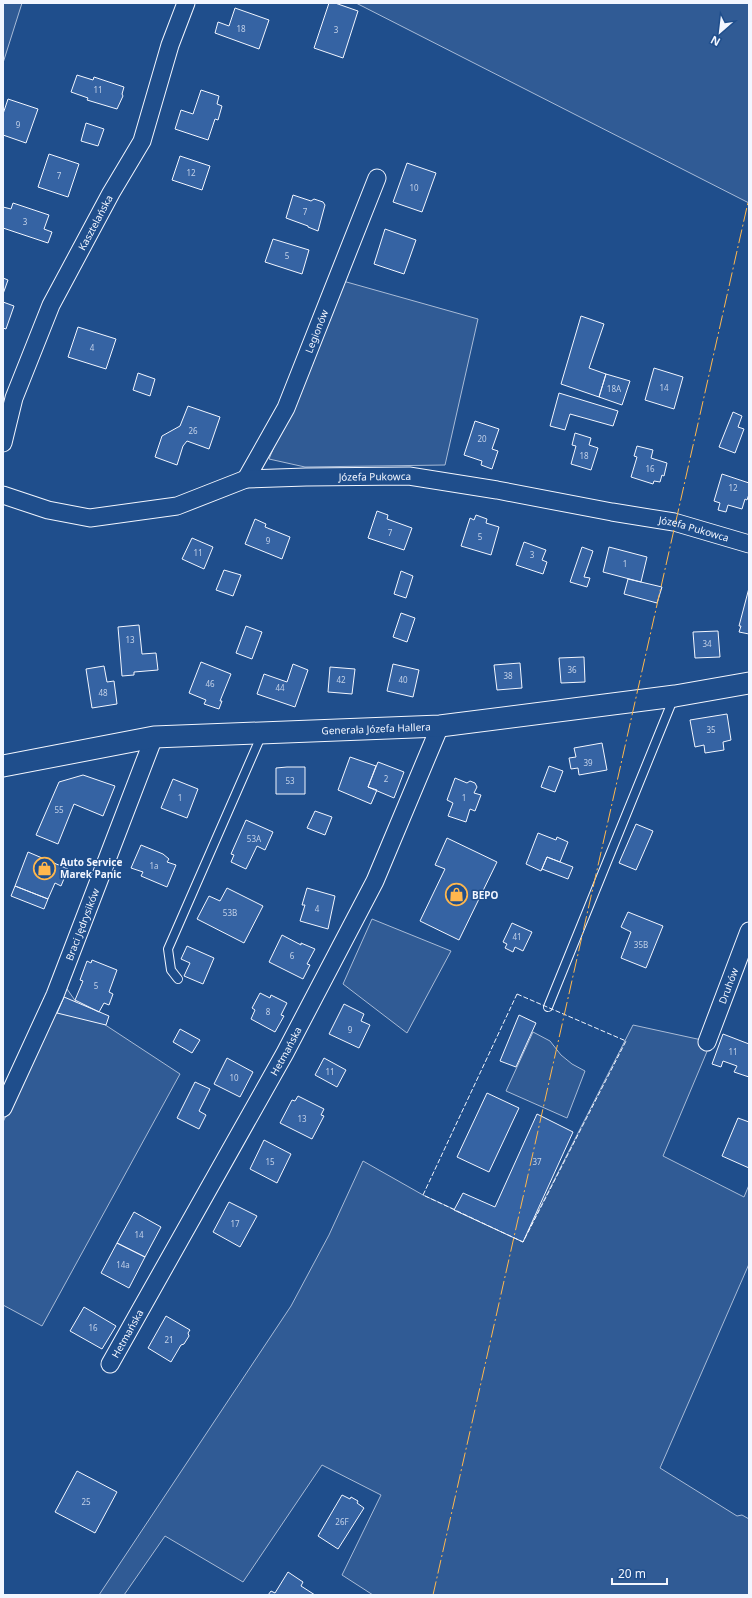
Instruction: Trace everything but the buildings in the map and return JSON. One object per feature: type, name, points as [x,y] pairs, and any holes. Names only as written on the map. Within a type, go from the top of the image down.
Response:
[{"type":"street","name":"Kasztelańska","points":[[3,443],[14,398],[51,305],[111,193],[142,141],[170,45],[186,3]]},
{"type":"street","name":"Legionów","points":[[246,480],[286,408],[376,178]]},
{"type":"street","name":"Józefa Pukowca","points":[[3,495],[48,510],[90,518],[177,506],[246,480],[306,477],[408,476],[496,490],[674,522],[749,544]]},
{"type":"street","name":"Generała Józefa Hallera","points":[[3,766],[154,737],[440,726],[675,696],[749,683]]},
{"type":"street","name":"Hetmańska","points":[[110,1364],[281,1060],[368,894],[440,726]]},
{"type":"street","name":"Braci Jędrysików","points":[[3,1108],[56,995],[154,737]]},
{"type":"street","name":"Druhów","points":[[707,1042],[749,931]]},
{"type":"lane","points":[[548,1007],[675,696]]},
{"type":"lane","points":[[178,979],[171,970],[168,949],[263,733]]},
{"type":"shaded area","points":[[3,3],[22,3],[3,63]]},
{"type":"shaded area","points":[[356,3],[749,3],[749,203]]},
{"type":"shaded area","points":[[343,281],[478,319],[445,465],[305,467],[269,459]]},
{"type":"shaded area","points":[[372,919],[451,951],[407,1033],[343,984]]},
{"type":"shaded area","points":[[67,989],[81,1009],[180,1074],[42,1326],[3,1305],[3,1122]]},
{"type":"shaded area","points":[[633,1025],[711,1042],[663,1156],[744,1197],[749,1185],[749,1264],[660,1468],[737,1516],[742,1515],[749,1519],[749,1595],[373,1595],[342,1575],[381,1495],[322,1465],[243,1582],[165,1536],[124,1595],[99,1595],[291,1306],[329,1235],[363,1161],[423,1195],[523,1241]]},
{"type":"shaded area","points":[[533,1032],[550,1041],[561,1055],[572,1064],[585,1071],[567,1118],[506,1091]]},
{"type":"fence","points":[[517,994],[626,1041],[523,1242],[423,1195],[517,994]]},
{"type":"power","points":[[433,1595],[749,198]]},
{"type":"place","name":"Auto Service Marek Panic","points":[[45,868]]},
{"type":"place","name":"BEPO","points":[[457,895]]}]
